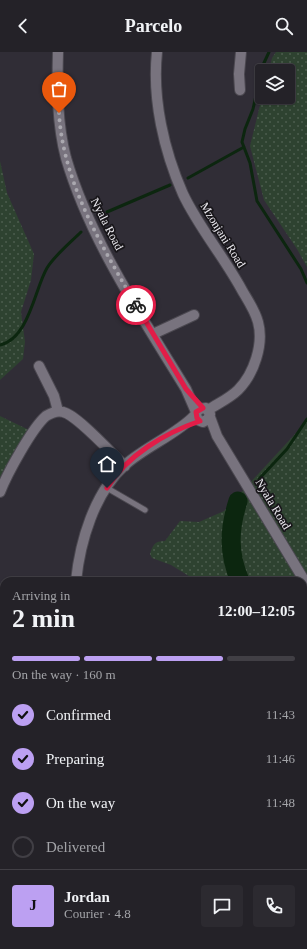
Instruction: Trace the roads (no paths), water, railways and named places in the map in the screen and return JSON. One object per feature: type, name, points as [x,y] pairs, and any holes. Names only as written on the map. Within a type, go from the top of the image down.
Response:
[{"type":"street","name":"Nyala Road","points":[[58,52],[60,126],[66,157],[80,198],[99,238],[153,334],[302,577]]},
{"type":"street","name":"Mzonjani Road","points":[[77,577],[82,547],[89,523],[107,488],[124,466],[156,442],[202,415],[232,395],[250,374],[257,352],[259,330],[253,310],[239,283],[193,211],[176,178],[167,151],[160,116],[156,78],[157,52]]},
{"type":"street","points":[[240,90],[239,74],[241,52]]},
{"type":"street","points":[[153,334],[194,315]]},
{"type":"street","points":[[39,366],[54,396],[58,411]]},
{"type":"street","points":[[0,492],[14,463],[38,426],[45,417],[58,411],[70,415],[124,466]]},
{"type":"lane","points":[[107,488],[145,510]]},
{"type":"waterway","points":[[269,52],[263,65],[253,109],[245,129],[242,142],[250,163],[257,201],[301,269],[307,283]]},
{"type":"waterway","points":[[188,178],[244,147]]},
{"type":"waterway","points":[[107,212],[170,185]]},
{"type":"waterway","points":[[0,345],[10,341],[18,333],[30,312],[50,263],[81,232]]},
{"type":"waterway","points":[[259,479],[287,449],[307,419]]},
{"type":"waterway","points":[[238,501],[233,521],[231,541],[233,561],[238,577]]}]
